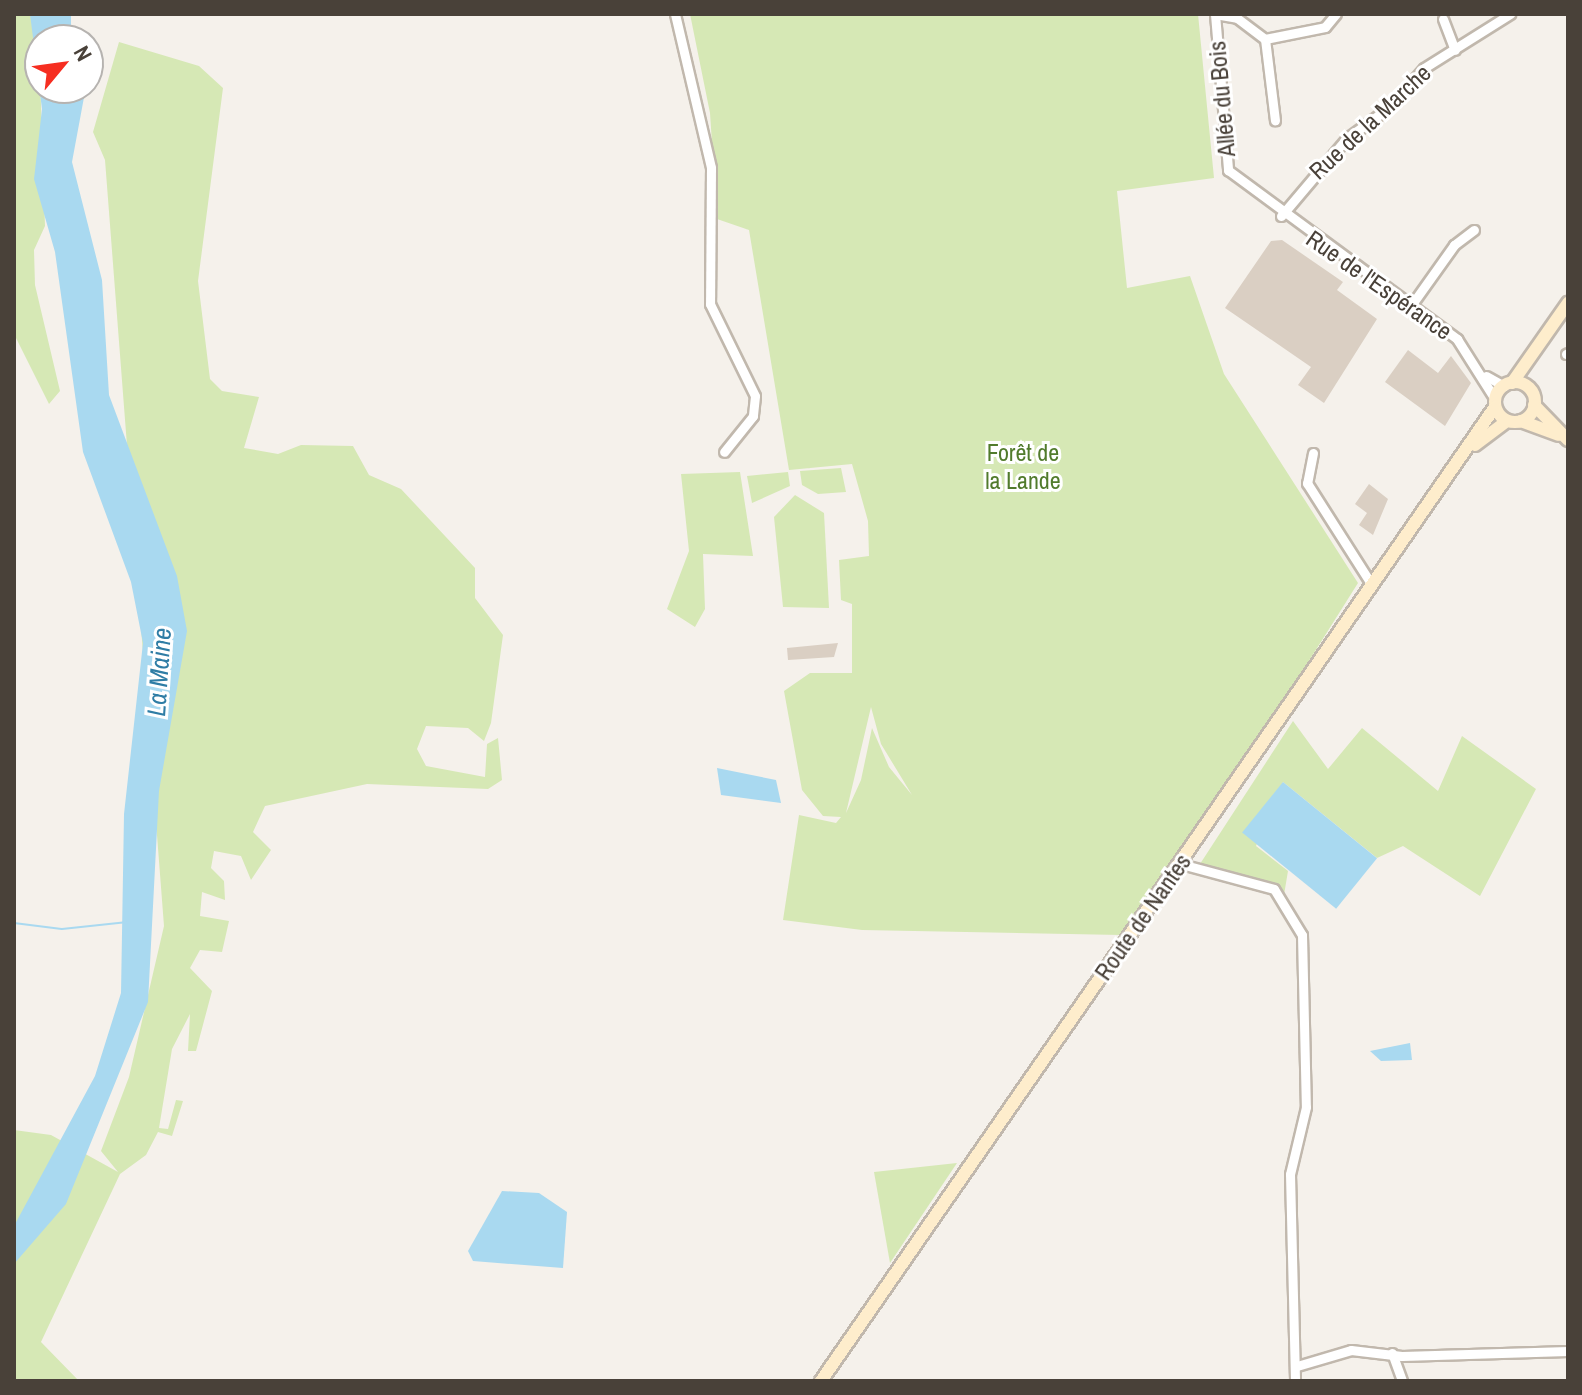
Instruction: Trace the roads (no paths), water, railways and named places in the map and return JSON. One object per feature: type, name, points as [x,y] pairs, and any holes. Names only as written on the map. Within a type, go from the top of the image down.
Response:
[{"type":"main road","points":[[1567,439],[1521,421],[1507,421],[1495,403],[1568,303]]},
{"type":"main road","points":[[1535,351],[1527,387],[1534,405],[1567,439]]},
{"type":"main road","points":[[1508,384],[1527,387]]},
{"type":"main road","name":"Route de Nantes","points":[[821,1381],[1465,453],[1495,403]]},
{"type":"main road","points":[[1521,421],[1534,405]]},
{"type":"main road","name":"Route de Nantes","points":[[1465,453],[1507,421]]},
{"type":"street","points":[[675,14],[713,181],[710,304],[755,396],[753,416],[724,452]]},
{"type":"street","points":[[1215,14],[1237,18],[1265,39],[1275,120]]},
{"type":"street","name":"Allée du Bois","points":[[1215,14],[1228,170],[1278,213]]},
{"type":"street","points":[[1265,39],[1325,27],[1336,14]]},
{"type":"street","name":"Rue de la Marche","points":[[1278,213],[1346,139],[1455,50],[1510,14]]},
{"type":"street","points":[[1443,19],[1455,50]]},
{"type":"street","name":"Rue de l'Espérance","points":[[1278,213],[1457,339],[1476,366],[1495,403]]},
{"type":"street","points":[[1410,307],[1454,245],[1474,230]]},
{"type":"street","name":"Rue de l'Espérance","points":[[1476,366],[1508,384]]},
{"type":"street","points":[[1313,453],[1307,483],[1372,585]]},
{"type":"street","points":[[1181,864],[1274,889],[1302,935],[1306,1107],[1290,1174],[1295,1381]]},
{"type":"street","points":[[1297,1366],[1351,1350],[1392,1353],[1568,1351]]},
{"type":"street","points":[[1392,1353],[1402,1381]]},
{"type":"water","points":[[30,14],[71,14],[71,24],[31,24]]},
{"type":"water","name":"La Maine","points":[[41,104],[83,104],[72,162],[102,280],[109,395],[177,576],[187,631],[159,791],[148,1002],[66,1204],[14,1264],[14,1226],[95,1076],[121,993],[124,814],[143,643],[131,582],[83,452],[55,252],[34,179]]},
{"type":"water","points":[[717,768],[776,780],[781,803],[721,795]]},
{"type":"water","points":[[1283,782],[1377,858],[1336,909],[1242,833]]},
{"type":"water","points":[[1410,1043],[1412,1060],[1381,1061],[1370,1051]]},
{"type":"water","points":[[502,1191],[539,1193],[567,1212],[563,1268],[473,1261],[468,1251]]},
{"type":"waterway","points":[[14,923],[62,929],[128,922]]},
{"type":"park label","name":"Forêt de la Lande","points":[[1023,467]]}]
